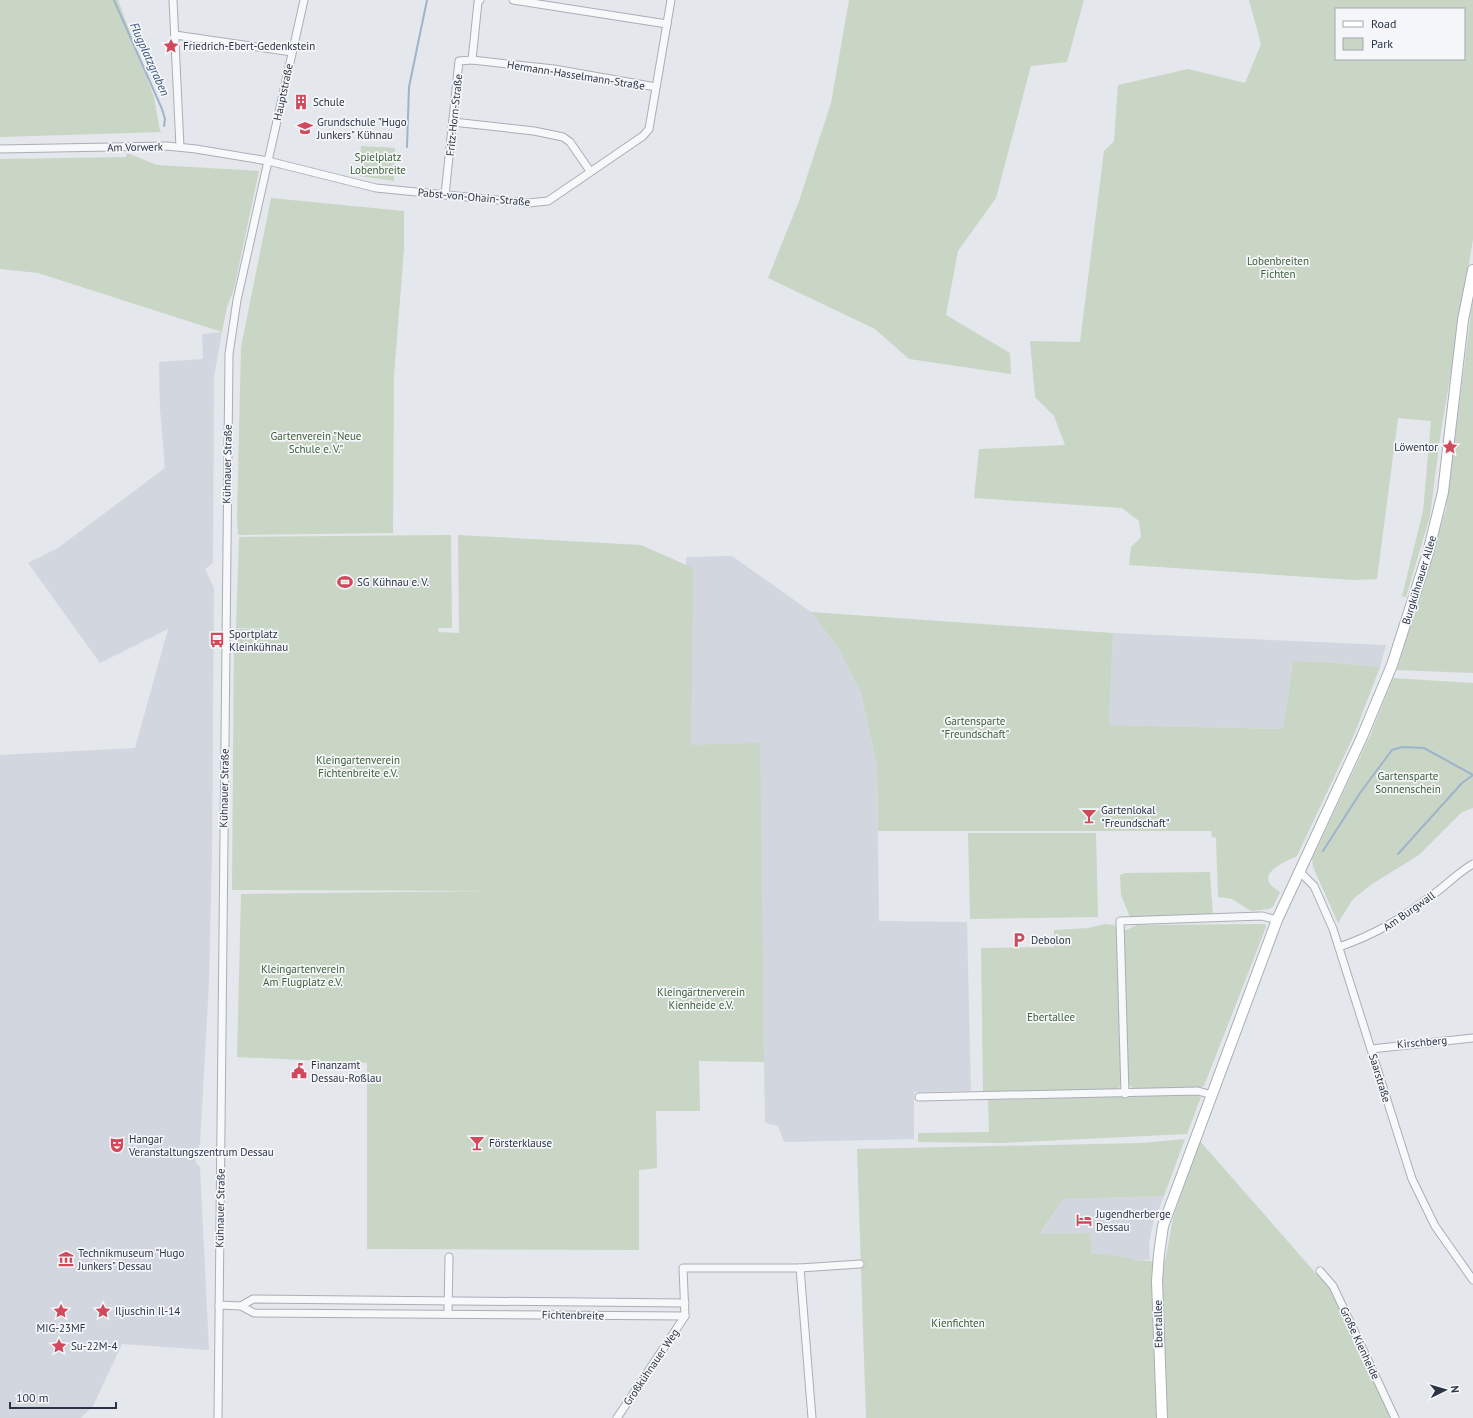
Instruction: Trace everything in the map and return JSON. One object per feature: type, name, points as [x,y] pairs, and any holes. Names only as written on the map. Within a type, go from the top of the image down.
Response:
[{"type":"street","points":[[173,0],[180,147]]},
{"type":"street","name":"Hauptstraße","points":[[268,161],[304,0]]},
{"type":"street","name":"Fritz-Horn-Straße","points":[[445,195],[460,61],[472,60],[478,2],[480,0]]},
{"type":"street","points":[[513,0],[667,24]]},
{"type":"street","name":"Pabst-von-Ohain-Straße","points":[[268,161],[358,184],[445,195],[540,202],[548,201],[647,133],[650,125],[671,0]]},
{"type":"street","points":[[175,35],[292,52]]},
{"type":"street","name":"Hermann-Hasselmann-Straße","points":[[472,60],[554,69],[656,88]]},
{"type":"street","points":[[453,122],[534,131],[563,137],[570,142],[590,171]]},
{"type":"street","name":"Am Vorwerk","points":[[0,149],[180,147],[268,161]]},
{"type":"street","name":"Kühnauer Straße","points":[[218,1418],[228,369],[234,316],[268,161]]},
{"type":"street","name":"Burgkühnauer Allee","points":[[1299,871],[1382,693],[1432,540],[1446,479],[1463,320],[1473,270]]},
{"type":"street","name":"Am Burgwall","points":[[1339,948],[1390,926],[1433,895],[1461,870],[1473,864]]},
{"type":"street","name":"Ebertallee","points":[[1162,1418],[1157,1312],[1160,1246],[1169,1209],[1277,920],[1299,871]]},
{"type":"street","name":"Saarstraße","points":[[1299,871],[1314,886],[1339,948],[1412,1179],[1435,1226],[1472,1277]]},
{"type":"street","points":[[1125,1094],[1120,921],[1257,916],[1267,916],[1277,920]]},
{"type":"street","name":"Kirschberg","points":[[1371,1049],[1473,1038]]},
{"type":"street","points":[[919,1097],[1125,1094],[1198,1091],[1212,1094]]},
{"type":"street","points":[[448,1314],[449,1257]]},
{"type":"street","points":[[685,1316],[682,1268],[800,1268],[860,1264]]},
{"type":"street","points":[[800,1268],[812,1418]]},
{"type":"street","name":"Große Kienheide","points":[[1320,1271],[1333,1286],[1395,1418]]},
{"type":"street","name":"Fichtenbreite","points":[[241,1306],[253,1299],[685,1303]]},
{"type":"street","name":"Fichtenbreite","points":[[219,1305],[241,1306],[254,1312],[685,1316]]},
{"type":"street","name":"Großkühnauer Weg","points":[[617,1418],[685,1316]]},
{"type":"shaded area","points":[[222,332],[214,377],[213,563],[205,569],[214,588],[212,853],[209,982],[200,1144],[195,1154],[196,1163],[200,1167],[209,1350],[122,1344],[93,1406],[81,1418],[0,1418],[0,755],[135,748],[168,629],[100,663],[28,563],[58,548],[165,468],[160,410],[159,362],[203,359],[202,334]]},
{"type":"shaded area","points":[[732,556],[811,612],[838,648],[861,693],[877,767],[879,921],[967,922],[971,1091],[914,1092],[914,1139],[784,1142],[778,1126],[765,1123],[759,754],[688,756],[686,557]]},
{"type":"shaded area","points":[[1113,633],[1386,645],[1380,667],[1293,661],[1283,729],[1109,725]]},
{"type":"shaded area","points":[[1164,1196],[1153,1223],[1149,1244],[1150,1260],[1134,1260],[1132,1258],[1090,1253],[1090,1233],[1040,1235],[1063,1199]]},
{"type":"green space","points":[[0,0],[118,0],[154,97],[160,131],[163,132],[0,137]]},
{"type":"green space","points":[[849,0],[1084,0],[1067,62],[1031,66],[996,198],[958,251],[946,315],[1010,353],[1011,374],[909,359],[875,329],[768,278],[799,201],[831,103]]},
{"type":"green space","name":"Lobenbreiten Fichten","points":[[1249,0],[1473,0],[1473,239],[1440,438],[1430,516],[1406,597],[1402,596],[1423,511],[1431,421],[1398,418],[1377,579],[1353,580],[1129,565],[1131,547],[1141,537],[1139,521],[1122,508],[974,498],[979,449],[1065,445],[1054,416],[1035,397],[1030,341],[1080,342],[1104,151],[1114,141],[1118,85],[1188,69],[1245,83],[1261,44]]},
{"type":"green space","name":"Spielplatz Lobenbreite","points":[[361,146],[395,148],[394,181],[359,176]]},
{"type":"green space","points":[[127,153],[157,165],[259,171],[234,289],[227,307],[222,332],[38,273],[0,269],[0,159],[126,157]]},
{"type":"green space","name":"Gartenverein \"Neue Schule e. V.\"","points":[[271,198],[404,211],[404,249],[394,376],[393,533],[238,535],[237,516],[241,347]]},
{"type":"green space","points":[[1473,297],[1473,673],[1397,670],[1446,509]]},
{"type":"green space","points":[[451,535],[452,628],[438,628],[439,632],[459,633],[458,535],[641,545],[693,568],[691,745],[760,743],[764,1062],[699,1061],[700,1111],[656,1111],[657,1168],[639,1170],[639,1250],[367,1249],[367,1063],[237,1057],[241,894],[493,891],[232,890],[234,629],[291,628],[236,628],[239,537]]},
{"type":"green space","name":"Gartensparte \"Freundschaft\"","points":[[811,612],[1113,633],[1109,725],[1283,729],[1293,661],[1380,667],[1354,735],[1297,856],[1277,867],[1269,876],[1268,881],[1280,892],[1273,907],[1269,909],[1251,911],[1232,899],[1218,897],[1216,838],[1212,837],[1211,831],[878,831],[877,767],[861,693],[838,648]]},
{"type":"green space","name":"Gartensparte Sonnenschein","points":[[1393,678],[1473,683],[1473,808],[1462,812],[1419,855],[1372,884],[1353,899],[1338,923],[1313,867],[1312,859],[1370,736]]},
{"type":"green space","points":[[968,833],[1096,833],[1098,917],[970,919]]},
{"type":"green space","points":[[1210,872],[1213,916],[1130,917],[1121,895],[1120,875],[1125,873]]},
{"type":"green space","name":"Ebertallee","points":[[1105,924],[1114,925],[1118,931],[1122,1082],[1119,1088],[1114,1091],[983,1092],[981,948],[1054,947],[1054,930],[1088,928]]},
{"type":"green space","points":[[1265,924],[1266,927],[1204,1086],[1198,1088],[1135,1089],[1130,1086],[1127,1081],[1124,931],[1137,925]]},
{"type":"green space","points":[[1197,1095],[1201,1097],[1187,1134],[1001,1143],[918,1142],[918,1133],[989,1132],[988,1100]]},
{"type":"green space","name":"Kienfichten","points":[[1185,1139],[1164,1196],[1063,1199],[1040,1234],[1090,1233],[1091,1253],[1133,1258],[1134,1260],[1165,1262],[1173,1218],[1199,1140],[1334,1294],[1392,1418],[866,1418],[857,1149],[1142,1143]]},
{"type":"waterway","name":"Flugplatzgraben","points":[[114,0],[162,109],[165,119],[164,126]]},
{"type":"waterway","points":[[407,147],[409,87],[427,0]]},
{"type":"waterway","points":[[1323,851],[1360,793],[1392,750],[1402,747],[1424,748],[1473,775]]},
{"type":"waterway","points":[[1398,854],[1462,783],[1473,775]]},
{"type":"place","name":"Friedrich-Ebert-Gedenkstein","points":[[171,46]]},
{"type":"place","name":"Schule","points":[[301,102]]},
{"type":"place","name":"Grundschule \"Hugo Junkers\" Kühnau","points":[[305,128]]},
{"type":"place","name":"Löwentor","points":[[1450,447]]},
{"type":"place","name":"SG Kühnau e. V.","points":[[345,582]]},
{"type":"place","name":"Sportplatz Kleinkühnau","points":[[217,640]]},
{"type":"place","name":"Gartenlokal \"Freundschaft\"","points":[[1089,816]]},
{"type":"place","name":"Debolon","points":[[1019,940]]},
{"type":"place","name":"Finanzamt Dessau-Roßlau","points":[[299,1071]]},
{"type":"place","name":"Försterklause","points":[[477,1143]]},
{"type":"place","name":"Hangar Veranstaltungszentrum Dessau","points":[[117,1145]]},
{"type":"place","name":"Jugendherberge Dessau","points":[[1084,1220]]},
{"type":"place","name":"Technikmuseum \"Hugo Junkers\" Dessau","points":[[66,1259]]},
{"type":"place","name":"MIG-23MF","points":[[61,1311]]},
{"type":"place","name":"Iljuschin Il-14","points":[[103,1311]]},
{"type":"place","name":"Su-22M-4","points":[[59,1346]]},
{"type":"park label","name":"Kleingartenverein Fichtenbreite e.V.","points":[[358,766]]},
{"type":"park label","name":"Kleingartenverein Am Flugplatz e.V.","points":[[303,975]]},
{"type":"park label","name":"Kleingärtnerverein Kienheide e.V.","points":[[701,998]]}]
